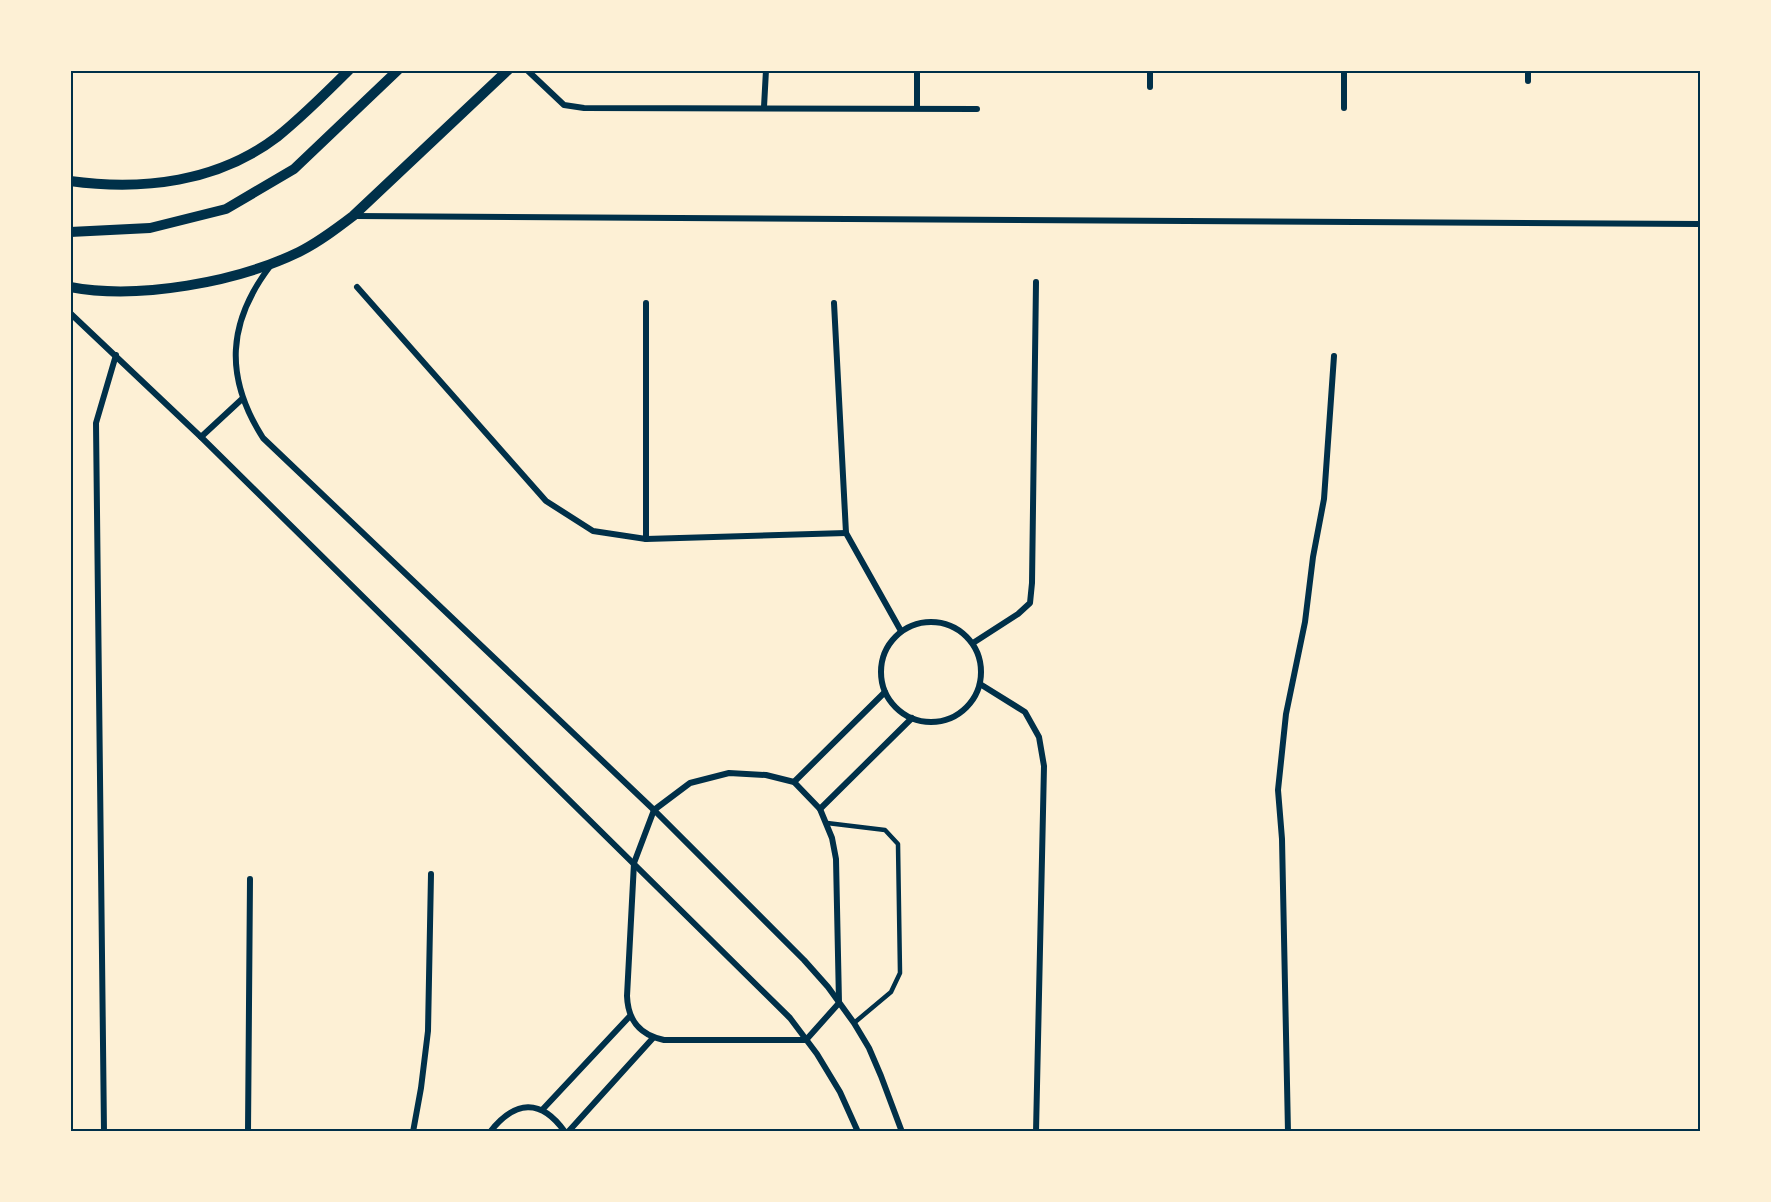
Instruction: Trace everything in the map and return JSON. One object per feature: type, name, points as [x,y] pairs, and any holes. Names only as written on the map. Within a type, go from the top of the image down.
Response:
[{"type":"street","points":[[70,181],[134,186],[168,183],[200,176],[228,166],[278,136],[349,70]]},
{"type":"street","points":[[70,232],[150,228],[226,209],[294,168],[398,70]]},
{"type":"street","points":[[70,287],[120,290],[157,288],[225,277],[272,264],[301,251],[328,235],[353,216],[508,70]]},
{"type":"street","points":[[527,70],[564,105],[584,108],[976,109]]},
{"type":"street","points":[[764,107],[766,70]]},
{"type":"street","points":[[917,108],[918,70]]},
{"type":"street","points":[[1150,70],[1150,87]]},
{"type":"street","points":[[1344,70],[1344,108]]},
{"type":"street","points":[[1528,70],[1528,81]]},
{"type":"street","points":[[353,216],[1701,224]]},
{"type":"street","points":[[272,264],[256,283],[237,330],[236,365],[242,399],[263,438],[654,810],[804,960],[854,1023],[869,1048],[902,1131]]},
{"type":"street","points":[[973,643],[1018,614],[1030,603],[1036,282]]},
{"type":"street","points":[[357,287],[546,501],[593,531],[646,539],[846,533]]},
{"type":"street","points":[[646,303],[646,539]]},
{"type":"street","points":[[834,303],[846,533],[901,632]]},
{"type":"street","points":[[70,313],[201,437],[790,1018],[840,1092],[858,1131]]},
{"type":"street","points":[[104,1131],[96,423],[116,355]]},
{"type":"street","points":[[1288,1131],[1282,839],[1278,790],[1286,714],[1305,622],[1313,557],[1324,499],[1334,356]]},
{"type":"street","points":[[201,437],[242,399]]},
{"type":"street","points":[[939,622],[958,629],[973,643],[981,662],[980,684],[971,702],[959,714],[944,721],[928,722],[912,718],[896,708],[885,692],[881,676],[883,659],[890,644],[901,632],[919,623],[939,622]]},
{"type":"street","points":[[980,684],[1025,712],[1039,737],[1044,766],[1036,1131]]},
{"type":"street","points":[[794,782],[885,692]]},
{"type":"street","points":[[820,810],[912,718]]},
{"type":"street","points":[[729,773],[766,775],[794,782],[820,810],[827,823],[836,859],[839,1003],[806,1040],[664,1040],[653,1038],[636,1025],[630,1016],[627,996],[634,863],[654,810],[690,783],[729,773]]},
{"type":"street","points":[[413,1131],[428,1031],[430,874]]},
{"type":"street","points":[[248,1131],[250,879]]},
{"type":"street","points":[[543,1109],[630,1016]]},
{"type":"street","points":[[490,1131],[512,1111],[523,1107],[537,1107],[557,1120],[567,1131],[653,1038]]},
{"type":"lane","points":[[827,823],[885,830],[898,844],[900,973],[891,992],[854,1023]]}]
